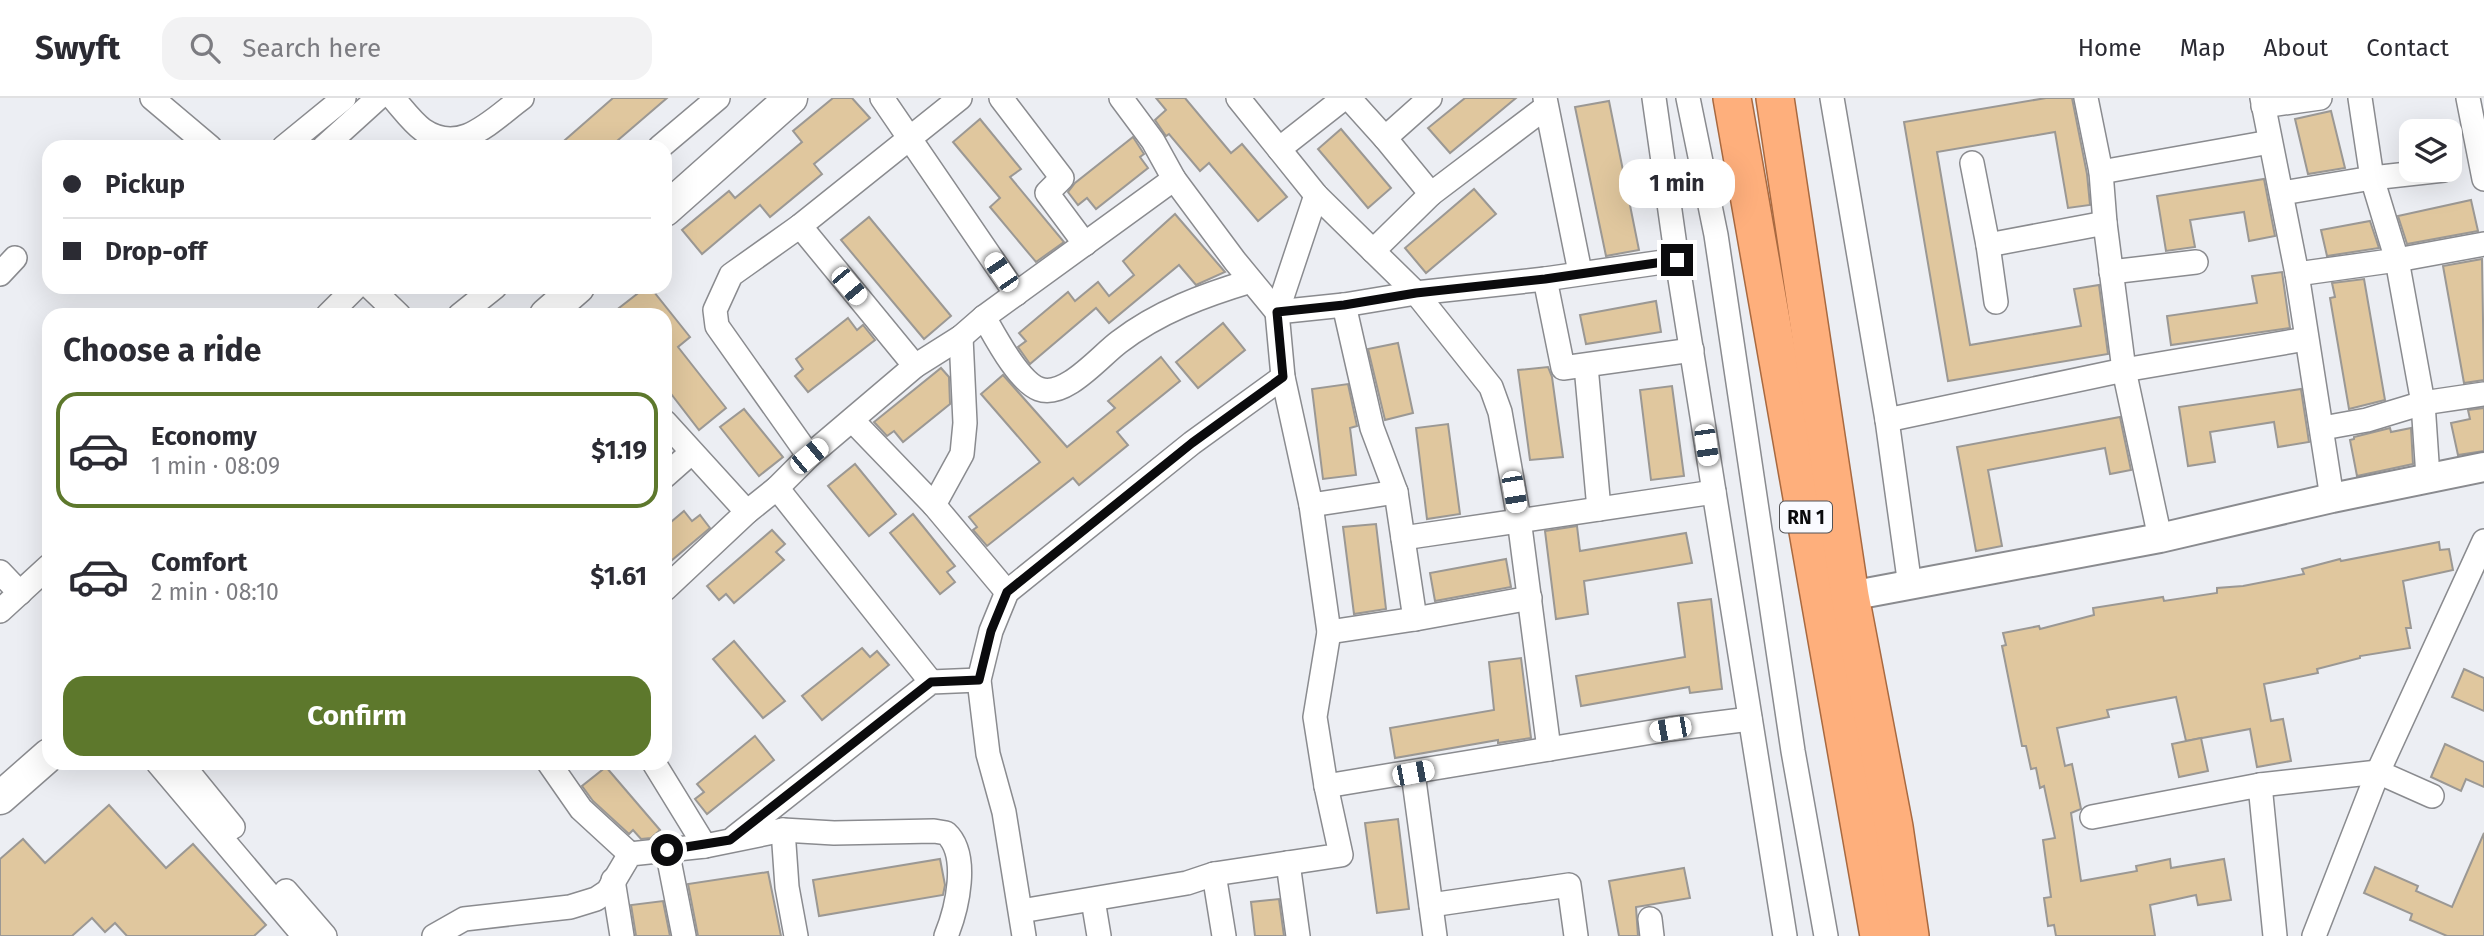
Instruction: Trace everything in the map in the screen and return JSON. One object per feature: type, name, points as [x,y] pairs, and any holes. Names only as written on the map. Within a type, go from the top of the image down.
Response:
[{"type":"highway","name":"RN 1","points":[[1732,98],[1879,936]]},
{"type":"highway","name":"RN 1","points":[[1775,98],[1850,596],[1894,827],[1910,936]]},
{"type":"main road","points":[[672,204],[792,98]]},
{"type":"main road","points":[[0,798],[42,761]]},
{"type":"street","points":[[152,98],[202,140]]},
{"type":"street","points":[[293,140],[344,98]]},
{"type":"street","points":[[332,140],[378,98]]},
{"type":"street","points":[[393,98],[423,130],[447,140]]},
{"type":"street","points":[[453,140],[474,134],[522,98]]},
{"type":"street","points":[[668,140],[718,98]]},
{"type":"street","points":[[882,98],[1016,294]]},
{"type":"street","points":[[809,456],[731,348],[717,326],[715,310],[731,275],[800,226],[960,98]]},
{"type":"street","points":[[1001,98],[1062,178],[1047,193],[1085,244]]},
{"type":"street","points":[[1121,98],[1153,141],[1174,179],[1277,312]]},
{"type":"street","points":[[1239,98],[1316,194],[1416,293],[1491,387],[1500,412],[1519,520],[1549,749]]},
{"type":"street","points":[[1279,149],[1347,98],[1385,138],[1431,194]]},
{"type":"street","points":[[1385,138],[1430,98]]},
{"type":"street","points":[[1654,98],[1677,260],[1785,936]]},
{"type":"street","points":[[1688,98],[1716,235],[1793,751],[1826,936]]},
{"type":"street","points":[[1832,98],[1887,420],[1910,586]]},
{"type":"street","points":[[2086,98],[2101,172],[2124,370],[2160,538]]},
{"type":"street","points":[[2320,98],[2262,102],[2297,274],[2332,498]]},
{"type":"street","points":[[2360,98],[2372,178],[2397,260],[2423,403],[2428,477]]},
{"type":"street","points":[[2462,169],[2483,169],[2468,98]]},
{"type":"street","points":[[1373,251],[1431,194],[1545,103],[1580,272]]},
{"type":"street","points":[[2101,172],[2270,142]]},
{"type":"street","points":[[1972,163],[1996,302]]},
{"type":"street","points":[[2282,193],[2399,175]]},
{"type":"street","points":[[672,582],[747,512],[778,488],[809,456],[915,366],[961,337],[984,317],[1174,179]]},
{"type":"street","points":[[1021,911],[1187,883],[1214,874],[1341,855],[1315,717],[1329,632],[1311,505],[1283,377],[1277,312],[1316,194]]},
{"type":"street","points":[[1988,245],[2105,223]]},
{"type":"street","points":[[800,226],[915,366]]},
{"type":"street","points":[[2297,274],[2484,244]]},
{"type":"street","points":[[1277,312],[1677,260]]},
{"type":"street","points":[[2111,272],[2196,262]]},
{"type":"street","points":[[1545,279],[1563,368],[1692,350]]},
{"type":"street","points":[[984,317],[1012,365],[1038,389],[1054,391],[1071,382],[1120,341],[1158,317],[1214,293],[1251,281]]},
{"type":"street","points":[[335,308],[349,294]]},
{"type":"street","points":[[377,294],[392,308]]},
{"type":"street","points":[[469,308],[486,294]]},
{"type":"street","points":[[1344,305],[1372,428],[1396,492],[1415,619]]},
{"type":"street","points":[[934,505],[962,454],[965,423],[961,337]]},
{"type":"street","points":[[1887,420],[2124,370],[2306,339]]},
{"type":"street","points":[[1586,366],[1599,509]]},
{"type":"street","points":[[1024,936],[1004,812],[988,754],[979,680],[991,631],[1007,592],[1192,443],[1283,377]]},
{"type":"street","points":[[2323,428],[2367,420],[2423,403],[2484,394]]},
{"type":"street","points":[[852,420],[934,505],[1007,592]]},
{"type":"street","points":[[672,430],[747,512]]},
{"type":"street","points":[[672,470],[691,453]]},
{"type":"street","points":[[1850,596],[2160,538],[2332,498],[2484,467]]},
{"type":"street","points":[[778,488],[931,682]]},
{"type":"street","points":[[1311,505],[1396,492]]},
{"type":"street","points":[[1403,538],[1714,492]]},
{"type":"street","points":[[2314,936],[2378,772],[2484,541]]},
{"type":"street","points":[[0,572],[20,593]]},
{"type":"street","points":[[0,611],[42,573]]},
{"type":"street","points":[[1329,632],[1530,598]]},
{"type":"street","points":[[730,840],[931,682],[979,680]]},
{"type":"street","points":[[1326,786],[1670,729],[1749,719]]},
{"type":"street","points":[[164,770],[304,936]]},
{"type":"street","points":[[187,770],[326,936]]},
{"type":"street","points":[[554,770],[581,809],[630,855]]},
{"type":"street","points":[[658,770],[705,846]]},
{"type":"street","points":[[2092,817],[2260,785],[2378,772],[2432,796]]},
{"type":"street","points":[[1413,773],[1435,936]]},
{"type":"street","points":[[2260,785],[2275,936]]},
{"type":"street","points":[[783,830],[787,887],[796,936]]},
{"type":"street","points":[[434,936],[464,919],[570,907],[596,899],[608,891],[630,855],[705,846],[783,830],[946,833],[957,847],[960,868],[957,901],[946,936]]},
{"type":"street","points":[[667,850],[684,936]]},
{"type":"street","points":[[1288,863],[1298,936]]},
{"type":"street","points":[[1214,874],[1224,936]]},
{"type":"street","points":[[613,880],[622,936]]},
{"type":"street","points":[[1431,905],[1569,885],[1576,936]]},
{"type":"street","points":[[1093,900],[1099,936]]},
{"type":"building","points":[[613,98],[667,98],[618,140],[565,140]]},
{"type":"building","points":[[833,98],[852,98],[870,118],[814,164],[822,174],[770,217],[760,205],[702,254],[682,230],[729,191],[735,198],[802,142],[793,131]]},
{"type":"building","points":[[1156,98],[1185,98],[1231,153],[1242,144],[1287,197],[1258,221],[1209,163],[1200,171],[1169,134],[1166,136],[1155,120],[1166,110]]},
{"type":"building","points":[[1465,98],[1516,98],[1450,153],[1428,128]]},
{"type":"building","points":[[2046,98],[2072,98],[2087,174],[2090,205],[2068,208],[2055,132],[1937,152],[1970,345],[2081,326],[2074,289],[2099,285],[2108,354],[1948,381],[1904,122]]},
{"type":"building","points":[[1609,101],[1639,250],[1606,256],[1575,107]]},
{"type":"building","points":[[2331,111],[2345,168],[2308,174],[2295,119]]},
{"type":"building","points":[[980,119],[1021,169],[1010,177],[1064,242],[1036,262],[990,207],[1000,198],[953,142]]},
{"type":"building","points":[[1341,129],[1391,188],[1368,208],[1318,149]]},
{"type":"building","points":[[1133,137],[1144,154],[1140,157],[1148,168],[1096,209],[1087,198],[1078,205],[1068,192],[1075,183]]},
{"type":"building","points":[[2264,179],[2275,236],[2249,241],[2244,212],[2190,220],[2195,247],[2166,251],[2157,196]]},
{"type":"building","points":[[1474,189],[1496,214],[1426,273],[1405,248]]},
{"type":"building","points":[[2471,200],[2478,231],[2407,244],[2398,216]]},
{"type":"building","points":[[1175,214],[1225,272],[1196,285],[1179,265],[1109,323],[1096,308],[1030,364],[1018,347],[1026,341],[1019,333],[1068,292],[1075,301],[1098,282],[1109,296],[1134,275],[1123,261]]},
{"type":"building","points":[[869,217],[951,316],[924,339],[841,240]]},
{"type":"building","points":[[2370,221],[2379,248],[2327,256],[2321,230]]},
{"type":"building","points":[[2482,259],[2484,380],[2464,383],[2443,266]]},
{"type":"building","points":[[2282,272],[2290,328],[2171,345],[2167,316],[2257,303],[2252,276]]},
{"type":"building","points":[[2364,279],[2385,400],[2349,409],[2330,298],[2335,297],[2332,283]]},
{"type":"building","points":[[637,294],[656,294],[667,308],[619,308]]},
{"type":"building","points":[[1656,301],[1661,332],[1586,344],[1580,315]]},
{"type":"building","points":[[672,314],[690,337],[678,347],[726,408],[699,430],[672,395]]},
{"type":"building","points":[[848,318],[857,330],[863,325],[875,340],[808,392],[795,376],[803,369],[796,359]]},
{"type":"building","points":[[1223,323],[1245,350],[1198,388],[1176,362]]},
{"type":"building","points":[[1398,343],[1413,413],[1385,420],[1368,349]]},
{"type":"building","points":[[1161,357],[1180,381],[1117,432],[1128,445],[1079,485],[1073,478],[987,546],[973,530],[977,527],[969,517],[1040,462],[981,394],[1003,375],[1067,447],[1115,408],[1108,401]]},
{"type":"building","points":[[1548,367],[1552,377],[1563,457],[1530,460],[1518,370]]},
{"type":"building","points":[[941,368],[949,377],[950,404],[903,442],[894,431],[887,436],[874,422]]},
{"type":"building","points":[[1348,384],[1357,426],[1350,428],[1356,475],[1323,479],[1312,389]]},
{"type":"building","points":[[1672,386],[1684,476],[1651,480],[1640,390]]},
{"type":"building","points":[[2301,389],[2309,442],[2278,447],[2274,422],[2210,432],[2215,462],[2188,466],[2179,407]]},
{"type":"building","points":[[2484,408],[2484,451],[2458,455],[2451,423],[2470,419],[2468,410]]},
{"type":"building","points":[[744,409],[783,457],[759,476],[720,427]]},
{"type":"building","points":[[2120,417],[2131,470],[2110,474],[2105,448],[1988,470],[2002,546],[1976,551],[1957,447]]},
{"type":"building","points":[[1448,424],[1460,514],[1427,519],[1416,428]]},
{"type":"building","points":[[2390,428],[2391,432],[2411,428],[2413,464],[2357,476],[2350,440]]},
{"type":"building","points":[[855,464],[896,514],[869,536],[828,486]]},
{"type":"building","points":[[684,511],[692,521],[700,515],[710,528],[672,560],[672,521]]},
{"type":"building","points":[[913,514],[955,566],[947,572],[955,582],[940,594],[890,533]]},
{"type":"building","points":[[1376,524],[1386,609],[1354,614],[1343,527]]},
{"type":"building","points":[[1577,526],[1580,551],[1686,533],[1692,563],[1584,581],[1588,614],[1556,619],[1545,531]]},
{"type":"building","points":[[772,530],[785,544],[776,552],[784,560],[734,603],[726,594],[719,600],[707,586]]},
{"type":"building","points":[[2439,542],[2440,550],[2449,549],[2453,570],[2403,581],[2411,628],[2406,628],[2410,648],[2360,656],[2317,669],[2318,673],[2264,684],[2271,721],[2283,719],[2291,761],[2257,767],[2250,729],[2186,741],[2176,697],[2107,710],[2109,717],[2057,728],[2065,766],[2072,764],[2081,809],[2071,813],[2081,881],[2137,871],[2136,866],[2170,859],[2171,868],[2224,859],[2231,900],[2198,905],[2196,895],[2150,905],[2155,936],[2056,936],[2054,925],[2048,926],[2044,898],[2051,897],[2043,840],[2055,838],[2044,786],[2040,788],[2036,768],[2031,769],[2026,746],[2022,746],[2002,646],[2006,645],[2003,633],[2039,626],[2040,629],[2094,615],[2093,608],[2163,597],[2164,601],[2217,593],[2217,588],[2243,586],[2304,574],[2302,569],[2340,559],[2341,561]]},
{"type":"building","points":[[1506,559],[1511,587],[1435,601],[1430,573]]},
{"type":"building","points":[[1711,599],[1722,689],[1690,693],[1689,687],[1581,706],[1576,676],[1685,657],[1678,603]]},
{"type":"building","points":[[734,641],[785,701],[763,718],[713,659]]},
{"type":"building","points":[[862,648],[870,657],[877,651],[889,665],[822,720],[802,696]]},
{"type":"building","points":[[1521,658],[1531,738],[1498,743],[1498,740],[1395,758],[1390,728],[1494,710],[1489,662]]},
{"type":"building","points":[[2464,669],[2484,678],[2484,711],[2452,697]]},
{"type":"building","points":[[755,736],[774,760],[707,814],[695,799],[704,792],[697,784]]},
{"type":"building","points":[[2201,738],[2208,771],[2179,777],[2172,744]]},
{"type":"building","points":[[2445,744],[2484,762],[2484,787],[2466,779],[2461,791],[2431,777]]},
{"type":"building","points":[[602,770],[609,770],[660,830],[651,838],[641,839],[633,830],[629,834],[593,801],[582,786]]},
{"type":"building","points":[[109,805],[166,868],[193,844],[266,925],[254,936],[127,936],[115,923],[105,932],[92,918],[72,936],[0,936],[0,859],[23,839],[45,863]]},
{"type":"building","points":[[1398,819],[1409,909],[1377,913],[1365,823]]},
{"type":"building","points":[[2484,833],[2484,936],[2447,936],[2410,920],[2412,914],[2364,893],[2375,867],[2418,886],[2416,891],[2452,907]]},
{"type":"building","points":[[940,859],[945,885],[943,895],[819,916],[813,880]]},
{"type":"building","points":[[1684,868],[1690,898],[1636,907],[1638,936],[1619,936],[1609,881]]},
{"type":"building","points":[[768,872],[781,936],[698,936],[688,884]]},
{"type":"building","points":[[1279,899],[1284,936],[1255,936],[1251,902]]},
{"type":"building","points":[[663,901],[670,936],[636,936],[631,905]]},
{"type":"route","points":[[667,850],[730,840],[931,682],[979,680],[991,631],[1007,592],[1192,443],[1283,377],[1277,312],[1677,260]]}]
